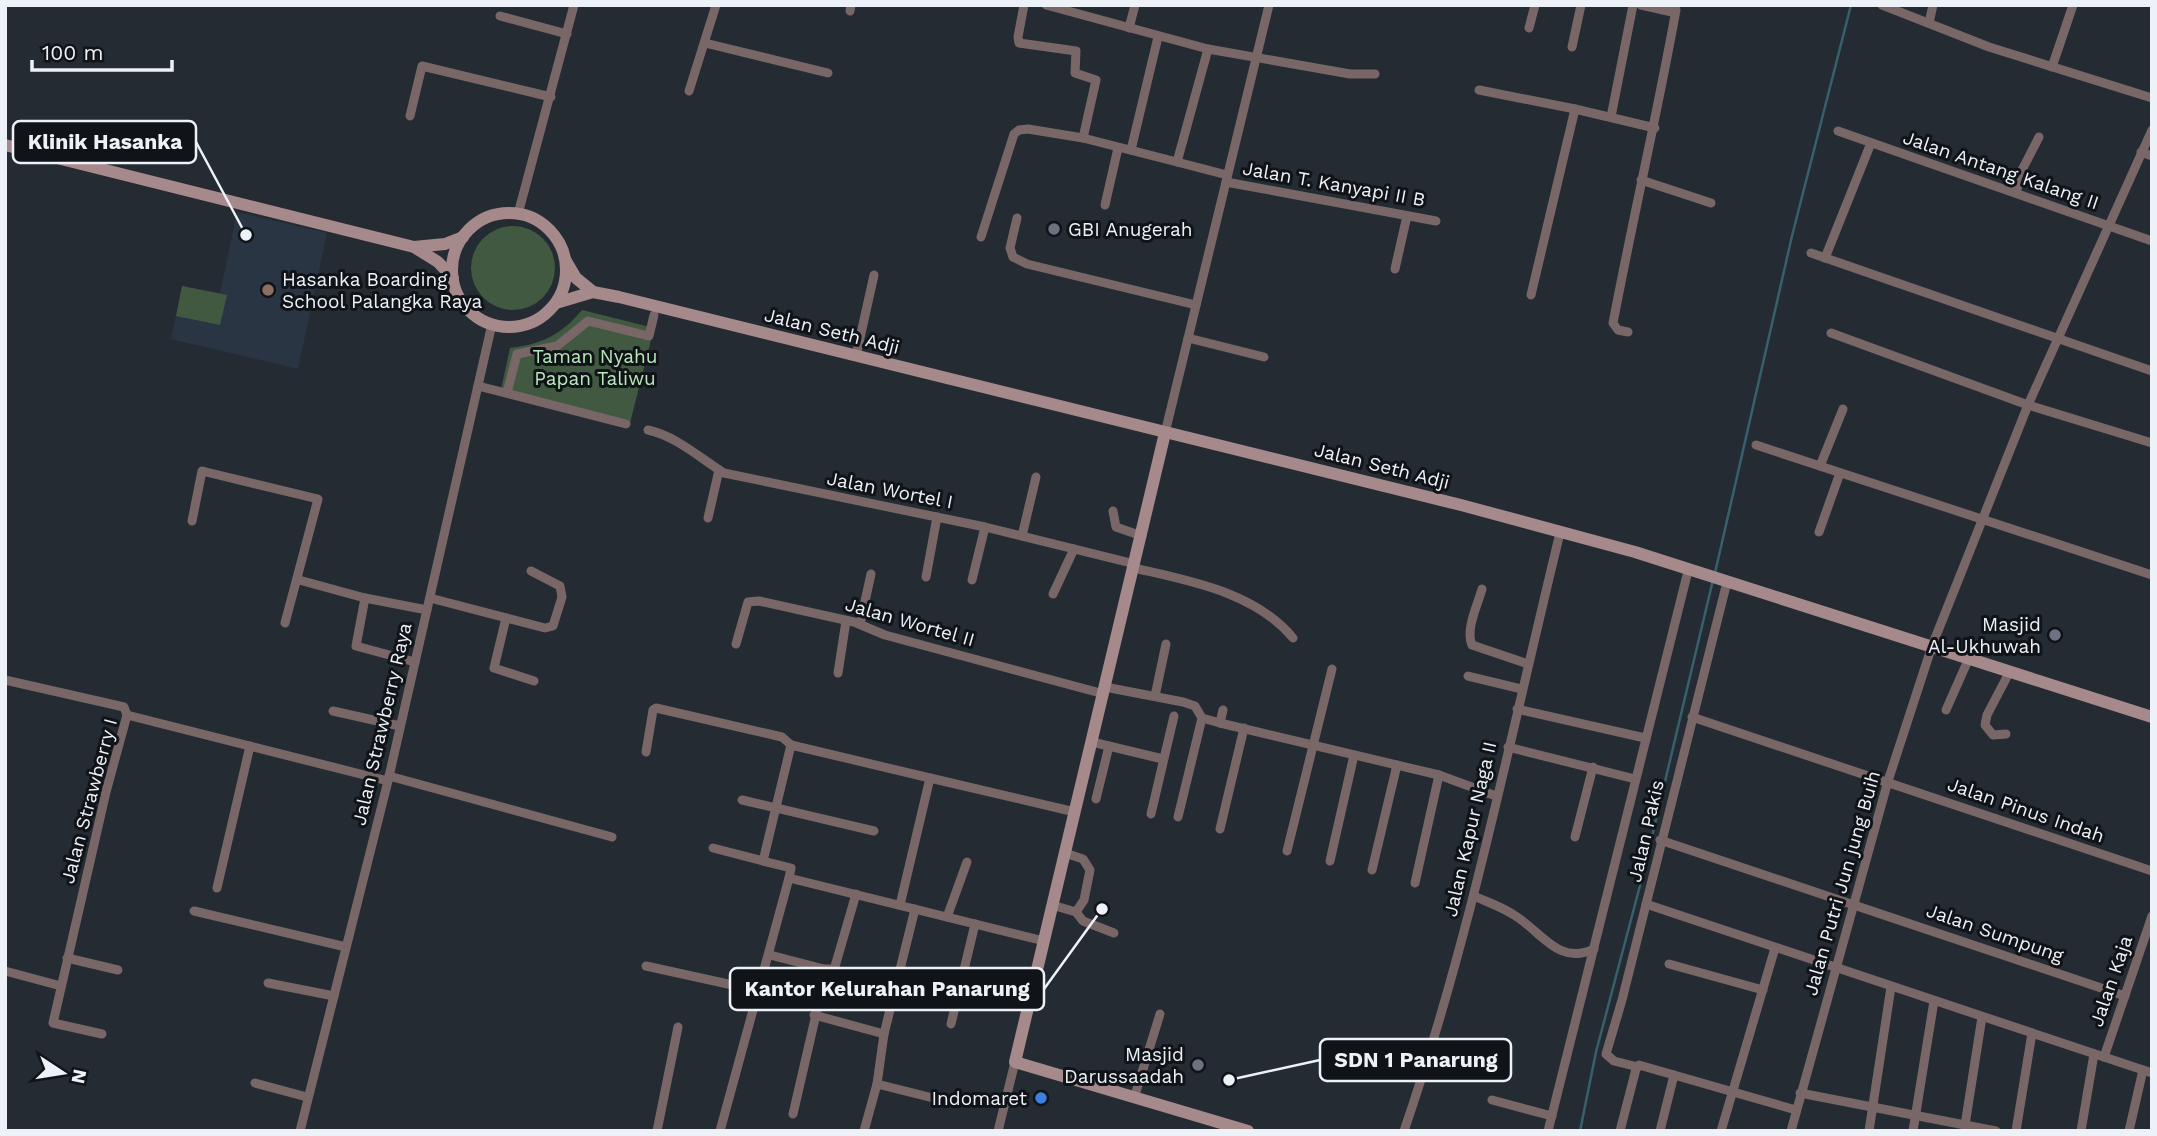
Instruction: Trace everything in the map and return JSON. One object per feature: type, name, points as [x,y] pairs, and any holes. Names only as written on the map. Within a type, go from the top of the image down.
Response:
[{"type":"street","points":[[518,214],[574,5]]},
{"type":"street","points":[[689,91],[716,5]]},
{"type":"street","points":[[1024,5],[1017,37],[1019,43],[1076,51],[1074,73],[1096,80],[1083,138]]},
{"type":"street","points":[[1046,5],[1070,8],[1158,37],[1208,49],[1350,74],[1375,74]]},
{"type":"street","points":[[1129,28],[1135,5]]},
{"type":"street","points":[[998,1131],[1269,5]]},
{"type":"street","points":[[1529,28],[1535,5]]},
{"type":"street","points":[[1572,47],[1581,5]]},
{"type":"street","points":[[1611,117],[1633,5]]},
{"type":"street","points":[[1628,332],[1618,330],[1613,323],[1641,180],[1655,128],[1676,8],[1641,5]]},
{"type":"street","points":[[1882,5],[2052,67],[2152,98]]},
{"type":"street","points":[[1929,23],[1933,5]]},
{"type":"street","points":[[2052,67],[2073,5]]},
{"type":"street","points":[[500,16],[567,34]]},
{"type":"street","points":[[1130,150],[1158,37]]},
{"type":"street","points":[[705,43],[828,73]]},
{"type":"street","points":[[1177,162],[1208,49]]},
{"type":"street","points":[[410,116],[422,66],[551,97]]},
{"type":"street","points":[[1479,90],[1655,128]]},
{"type":"street","points":[[1531,295],[1574,109]]},
{"type":"street","name":"Jalan T. Kanyapi II B","points":[[981,237],[1014,134],[1028,129],[1083,138],[1177,162],[1226,178],[1436,221]]},
{"type":"street","name":"Jalan Putri Jun jung Buih","points":[[1791,1131],[1888,781],[1932,646],[2028,405],[2152,130]]},
{"type":"street","name":"Jalan Antang Kalang II","points":[[1838,131],[2152,241]]},
{"type":"street","points":[[2016,193],[2022,170],[2039,137]]},
{"type":"street","points":[[1825,258],[1871,143]]},
{"type":"street","points":[[5,145],[414,247],[438,262],[453,278],[466,307],[492,324],[510,327],[527,324],[543,316],[556,303],[564,286],[565,258]]},
{"type":"street","points":[[1105,205],[1118,148]]},
{"type":"street","points":[[2141,152],[2152,156]]},
{"type":"street","points":[[1641,180],[1711,202]]},
{"type":"street","points":[[453,278],[454,256],[463,237],[476,224],[492,216],[518,214],[540,222],[551,231],[573,275],[593,292]]},
{"type":"street","points":[[1395,269],[1407,216]]},
{"type":"street","points":[[1017,218],[1010,247],[1013,257],[1027,264],[1196,305]]},
{"type":"street","points":[[414,247],[445,244],[463,237]]},
{"type":"street","points":[[1811,253],[2152,371]]},
{"type":"street","points":[[856,356],[874,275]]},
{"type":"street","points":[[556,303],[593,292]]},
{"type":"street","name":"Jalan Seth Adji","points":[[593,292],[1461,505],[1635,552],[2152,717]]},
{"type":"street","points":[[507,393],[517,355],[557,346],[588,321],[649,336],[654,315]]},
{"type":"street","name":"Jalan Strawberry Raya","points":[[300,1131],[388,779],[492,324]]},
{"type":"street","points":[[1831,333],[2028,405],[2152,443]]},
{"type":"street","points":[[1188,338],[1264,357]]},
{"type":"street","points":[[478,386],[626,424]]},
{"type":"street","points":[[1820,466],[1843,409]]},
{"type":"street","name":"Jalan Wortel I","points":[[648,430],[672,438],[719,470],[791,488],[985,527],[1187,580],[1240,598],[1277,619],[1293,638]]},
{"type":"street","points":[[1756,445],[2152,575]]},
{"type":"street","points":[[708,518],[719,470]]},
{"type":"street","points":[[192,521],[202,471],[318,499],[299,580],[285,623]]},
{"type":"street","points":[[1819,532],[1840,473]]},
{"type":"street","points":[[1022,536],[1036,477]]},
{"type":"street","points":[[1113,511],[1116,527],[1142,536]]},
{"type":"street","points":[[926,577],[937,517]]},
{"type":"street","points":[[972,580],[985,527]]},
{"type":"street","name":"Jalan Kapur Naga II","points":[[1404,1131],[1431,1054],[1474,896],[1559,533]]},
{"type":"street","points":[[1053,594],[1074,549]]},
{"type":"street","points":[[430,598],[545,628],[556,622],[562,597],[560,586],[531,571]]},
{"type":"street","points":[[1548,1131],[1644,738],[1688,571]]},
{"type":"street","points":[[860,624],[871,574]]},
{"type":"street","points":[[299,580],[365,598],[427,610]]},
{"type":"street","name":"Jalan Pakis","points":[[1637,1067],[1614,1062],[1606,1054],[1646,904],[1725,581]]},
{"type":"street","points":[[1482,589],[1473,622],[1470,640],[1472,645],[1528,664]]},
{"type":"street","points":[[365,598],[356,646],[415,662]]},
{"type":"street","name":"Jalan Wortel II","points":[[736,644],[748,602],[753,601],[860,624],[886,635],[1104,691],[1155,696],[1195,706],[1202,718],[1439,775],[1496,796]]},
{"type":"street","points":[[506,618],[494,668],[534,681]]},
{"type":"street","points":[[838,673],[846,621]]},
{"type":"street","points":[[1155,696],[1166,644]]},
{"type":"street","points":[[1945,710],[1969,658]]},
{"type":"street","points":[[1287,851],[1332,670]]},
{"type":"street","points":[[2007,734],[1993,735],[1985,725],[1987,715],[2010,671]]},
{"type":"street","points":[[1468,676],[1522,689]]},
{"type":"street","points":[[5,680],[124,708],[127,715]]},
{"type":"street","points":[[646,752],[653,710],[656,708],[782,737],[791,745],[1075,812]]},
{"type":"street","points":[[1517,709],[1644,738]]},
{"type":"street","points":[[1220,723],[1223,710]]},
{"type":"street","points":[[333,711],[400,726]]},
{"type":"street","name":"Jalan Strawberry I","points":[[102,1034],[54,1026],[67,958],[127,715],[612,837]]},
{"type":"street","points":[[1150,814],[1174,716]]},
{"type":"street","name":"Jalan Pinus Indah","points":[[1692,716],[2152,871]]},
{"type":"street","points":[[1178,817],[1202,718]]},
{"type":"street","points":[[1220,829],[1244,728]]},
{"type":"street","points":[[1092,742],[1163,759]]},
{"type":"street","points":[[763,861],[791,745]]},
{"type":"street","points":[[1097,799],[1109,746]]},
{"type":"street","points":[[217,888],[250,747]]},
{"type":"street","points":[[1508,747],[1635,779]]},
{"type":"street","points":[[1330,861],[1354,755]]},
{"type":"street","points":[[1372,870],[1397,765]]},
{"type":"street","points":[[1575,837],[1593,767]]},
{"type":"street","points":[[1415,883],[1439,775]]},
{"type":"street","points":[[900,905],[930,778]]},
{"type":"street","points":[[742,800],[874,831]]},
{"type":"street","name":"Jalan Sumpung","points":[[1660,840],[1854,903],[2124,996]]},
{"type":"street","points":[[713,848],[791,868],[770,955],[720,1131]]},
{"type":"street","points":[[1065,853],[1083,859],[1090,870],[1084,900],[1076,912]]},
{"type":"street","points":[[947,917],[967,862]]},
{"type":"street","points":[[789,878],[1044,941]]},
{"type":"street","points":[[770,955],[824,969],[834,969],[856,894]]},
{"type":"street","points":[[1474,896],[1516,915],[1564,952],[1582,954],[1594,949]]},
{"type":"street","points":[[1646,904],[2148,1072],[2129,1131]]},
{"type":"street","points":[[1052,905],[1076,912],[1083,921],[1114,933]]},
{"type":"street","points":[[864,1131],[877,1084],[884,1034],[915,909]]},
{"type":"street","points":[[194,911],[346,947]]},
{"type":"street","name":"Jalan Kaja","points":[[2104,1057],[2152,916]]},
{"type":"street","points":[[951,1024],[975,924]]},
{"type":"street","points":[[1721,1131],[1775,948]]},
{"type":"street","points":[[67,958],[118,970]]},
{"type":"street","points":[[1668,964],[1763,990]]},
{"type":"street","points":[[646,966],[760,991]]},
{"type":"street","points":[[793,1114],[824,980],[824,969]]},
{"type":"street","points":[[5,971],[17,977],[61,986]]},
{"type":"street","points":[[268,983],[334,996]]},
{"type":"street","points":[[1869,1131],[1891,987]]},
{"type":"street","points":[[1913,1131],[1934,1001]]},
{"type":"street","points":[[1135,1096],[1160,1014]]},
{"type":"street","points":[[814,1015],[884,1034]]},
{"type":"street","points":[[1965,1125],[1982,1017]]},
{"type":"street","points":[[657,1131],[678,1027]]},
{"type":"street","points":[[2016,1131],[2032,1033]]},
{"type":"street","points":[[2081,1131],[2094,1054]]},
{"type":"street","points":[[1015,1062],[1248,1131]]},
{"type":"street","points":[[1620,1131],[1637,1067],[1796,1110]]},
{"type":"street","points":[[1660,1131],[1674,1075]]},
{"type":"street","points":[[255,1083],[307,1097]]},
{"type":"street","points":[[877,1084],[933,1098]]},
{"type":"street","points":[[1800,1093],[1996,1131]]},
{"type":"street","points":[[1492,1100],[1552,1116]]},
{"type":"shaded area","name":"Hasanka Boarding School Palangka Raya","points":[[237,212],[327,233],[298,369],[171,339],[182,286],[220,293]]},
{"type":"green space","points":[[513,226],[536,233],[548,245],[555,268],[548,291],[536,303],[513,310],[490,303],[478,291],[471,268],[478,245],[490,233]]},
{"type":"green space","points":[[182,286],[227,295],[220,325],[176,316]]},
{"type":"green space","name":"Taman Nyahu Papan Taliwu","points":[[582,310],[654,328],[629,427],[500,394],[510,348],[550,337]]},
{"type":"waterway","points":[[1715,573],[1792,236],[1851,5]]},
{"type":"waterway","points":[[1580,1131],[1596,1052],[1642,878],[1713,580]]},
{"type":"place","name":"GBI Anugerah","points":[[1054,229]]},
{"type":"place","name":"Klinik Hasanka","points":[[246,235]]},
{"type":"place","name":"Hasanka Boarding School Palangka Raya","points":[[268,290]]},
{"type":"place","name":"Masjid Al-Ukhuwah","points":[[2055,635]]},
{"type":"place","name":"Kantor Kelurahan Panarung","points":[[1102,909]]},
{"type":"place","name":"Masjid Darussaadah","points":[[1198,1065]]},
{"type":"place","name":"SDN 1 Panarung","points":[[1229,1080]]},
{"type":"place","name":"Indomaret","points":[[1041,1098]]}]
